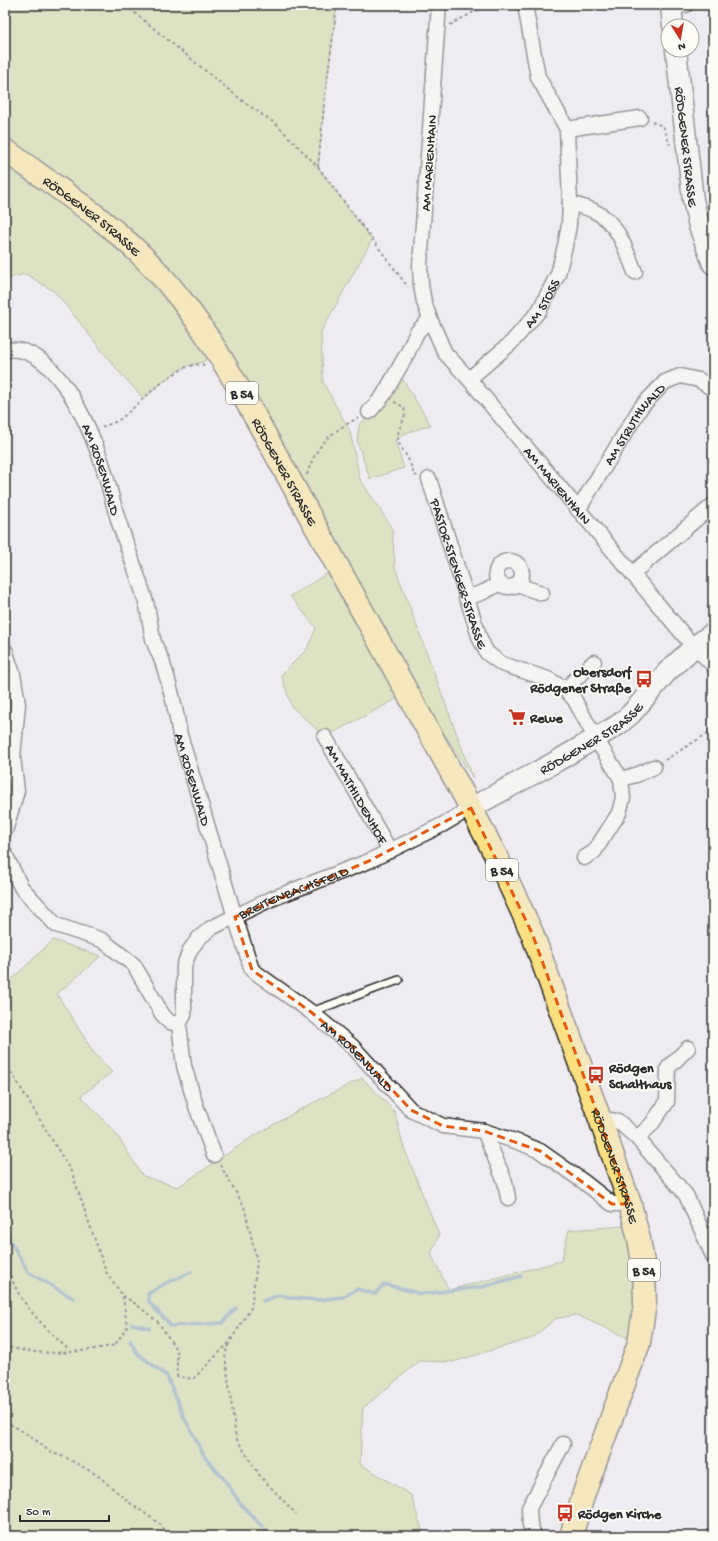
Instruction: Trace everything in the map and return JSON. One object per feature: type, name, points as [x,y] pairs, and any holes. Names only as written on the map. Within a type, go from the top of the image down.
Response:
[{"type":"main road","name":"RÖDGENER STRASSE","points":[[677,58],[693,200],[699,226],[713,264]]},
{"type":"main road","name":"RÖDGENER STRASSE","points":[[5,150],[102,222],[155,269],[180,298],[220,354],[395,668],[471,808],[500,864],[532,933],[630,1204],[640,1239],[644,1268],[645,1303],[640,1343],[584,1493],[571,1536]]},
{"type":"main road","name":"RÖDGENER STRASSE","points":[[471,808],[596,739],[631,714],[667,672],[695,646],[713,633]]},
{"type":"street","name":"AM MARIENHAIN","points":[[439,5],[420,264],[421,285],[424,302],[430,319],[445,353],[469,379],[578,510],[713,665]]},
{"type":"street","name":"AM STOSS","points":[[469,379],[511,343],[539,311],[558,274],[569,225],[570,203],[567,129],[538,77],[525,5]]},
{"type":"street","points":[[567,129],[640,118]]},
{"type":"street","points":[[570,203],[595,211],[611,223],[624,242],[635,272]]},
{"type":"street","points":[[369,412],[383,396],[407,354],[417,332],[430,319]]},
{"type":"street","name":"AM ROSENWALD","points":[[5,350],[15,348],[28,352],[37,356],[48,366],[73,399],[90,432],[100,456],[146,605],[154,644],[162,660],[174,702],[180,735],[234,916],[252,970],[311,1012],[352,1046],[411,1110],[443,1126],[484,1131],[540,1151],[612,1204],[630,1204]]},
{"type":"street","name":"AM STRUTHWALD","points":[[578,510],[641,407],[665,382],[680,376],[699,380],[713,388]]},
{"type":"street","name":"PASTOR-STENGER-STRASSE","points":[[429,478],[466,598],[480,640],[487,653],[502,664],[548,679],[565,689],[574,699],[596,739],[621,779]]},
{"type":"street","points":[[633,573],[713,505]]},
{"type":"street","points":[[510,561],[518,565],[521,568],[522,576],[519,584],[511,588],[503,586],[496,575],[498,567],[510,561]]},
{"type":"street","points":[[466,598],[484,592],[500,583]]},
{"type":"street","points":[[519,584],[542,593]]},
{"type":"street","points":[[5,650],[13,674],[18,704],[13,757],[17,791],[5,831]]},
{"type":"street","points":[[565,689],[594,662]]},
{"type":"street","name":"AM MATHILDENHOF","points":[[325,737],[390,851]]},
{"type":"street","points":[[584,858],[594,852],[619,813],[623,798],[621,779],[636,775],[654,767]]},
{"type":"street","name":"BREITENBACHSFELD","points":[[214,1155],[196,1106],[184,1066],[179,1024],[184,1015],[184,966],[190,950],[199,938],[211,928],[234,916],[271,899],[369,861],[442,825],[471,808]]},
{"type":"street","points":[[5,854],[21,887],[56,925],[102,940],[134,965],[162,1014],[169,1022],[179,1024]]},
{"type":"street","points":[[637,1138],[651,1125],[667,1102],[668,1068],[688,1048]]},
{"type":"street","points":[[600,1118],[618,1122],[637,1138],[686,1195],[708,1228],[713,1256]]},
{"type":"street","points":[[484,1131],[505,1182],[508,1198]]},
{"type":"street","points":[[534,1536],[530,1525],[529,1508],[563,1444]]},
{"type":"lane","points":[[311,1012],[399,980]]},
{"type":"path","points":[[125,5],[246,103],[276,124],[318,167],[412,292],[424,302]]},
{"type":"path","points":[[318,167],[337,5]]},
{"type":"path","points":[[437,33],[486,5]]},
{"type":"path","points":[[640,118],[664,126],[674,156],[689,165]]},
{"type":"path","points":[[90,432],[117,421],[161,383],[186,367],[193,364],[202,364],[206,368]]},
{"type":"path","points":[[383,396],[399,404],[404,409],[405,419],[398,432],[398,441],[407,457],[414,475],[429,478]]},
{"type":"path","points":[[297,493],[305,482],[313,460],[323,442],[341,427],[369,412]]},
{"type":"path","points":[[654,767],[713,730]]},
{"type":"path","points":[[5,1062],[72,1173],[106,1272],[123,1296],[136,1304],[159,1323],[177,1351],[177,1376],[193,1379],[229,1343],[251,1308],[257,1262],[244,1206],[214,1155]]},
{"type":"path","points":[[5,1265],[19,1294],[26,1304],[45,1326],[72,1353]]},
{"type":"path","points":[[5,1346],[19,1350],[72,1353],[115,1345],[127,1327],[123,1296]]},
{"type":"path","points":[[229,1343],[225,1355],[236,1438],[260,1476],[296,1514]]},
{"type":"path","points":[[5,1421],[32,1437],[50,1452],[67,1458],[97,1475],[130,1503],[160,1524],[169,1536]]},
{"type":"highlighted area","points":[[471,808],[532,933],[630,1204],[612,1204],[540,1151],[484,1131],[443,1126],[411,1110],[352,1046],[311,1012],[252,970],[235,917],[369,861]]},
{"type":"green space","points":[[5,5],[337,5],[325,97],[318,167],[372,240],[321,332],[323,382],[350,431],[360,479],[392,528],[395,567],[473,778],[414,687],[172,280],[5,142]]},
{"type":"green space","points":[[5,166],[96,228],[166,291],[212,355],[203,362],[187,366],[175,373],[144,399],[119,372],[55,292],[26,274],[5,279]]},
{"type":"green space","points":[[400,375],[431,425],[406,433],[395,441],[404,468],[370,479],[357,441],[359,425],[376,410]]},
{"type":"green space","points":[[338,567],[408,693],[325,737],[292,707],[281,675],[307,649],[316,628],[290,596]]},
{"type":"green space","points":[[53,940],[101,956],[57,994],[94,1053],[112,1072],[81,1096],[115,1132],[143,1176],[178,1187],[252,1137],[301,1109],[362,1078],[395,1112],[403,1145],[439,1235],[431,1254],[449,1290],[561,1261],[569,1230],[623,1226],[644,1268],[639,1343],[576,1315],[555,1319],[533,1338],[453,1362],[420,1361],[363,1408],[360,1464],[411,1495],[424,1536],[5,1536],[5,976],[10,981]]},
{"type":"waterway","points":[[5,1231],[28,1272],[73,1298]]},
{"type":"waterway","points":[[191,1272],[166,1283],[148,1294],[149,1302],[171,1326],[222,1323],[236,1308]]},
{"type":"waterway","points":[[263,1301],[279,1295],[318,1300],[343,1297],[357,1289],[375,1294],[384,1284],[421,1294],[482,1287],[521,1276]]},
{"type":"waterway","points":[[132,1324],[149,1328]]},
{"type":"waterway","points":[[130,1341],[137,1353],[167,1376],[184,1417],[206,1459],[224,1479],[240,1503],[271,1536]]},
{"type":"place","name":"Obersdorf Rödgener Straße","points":[[644,679]]},
{"type":"place","name":"Rewe","points":[[517,717]]},
{"type":"place","name":"Rödgen Schalthaus","points":[[596,1075]]},
{"type":"place","name":"Rödgen Kirche","points":[[565,1513]]}]
